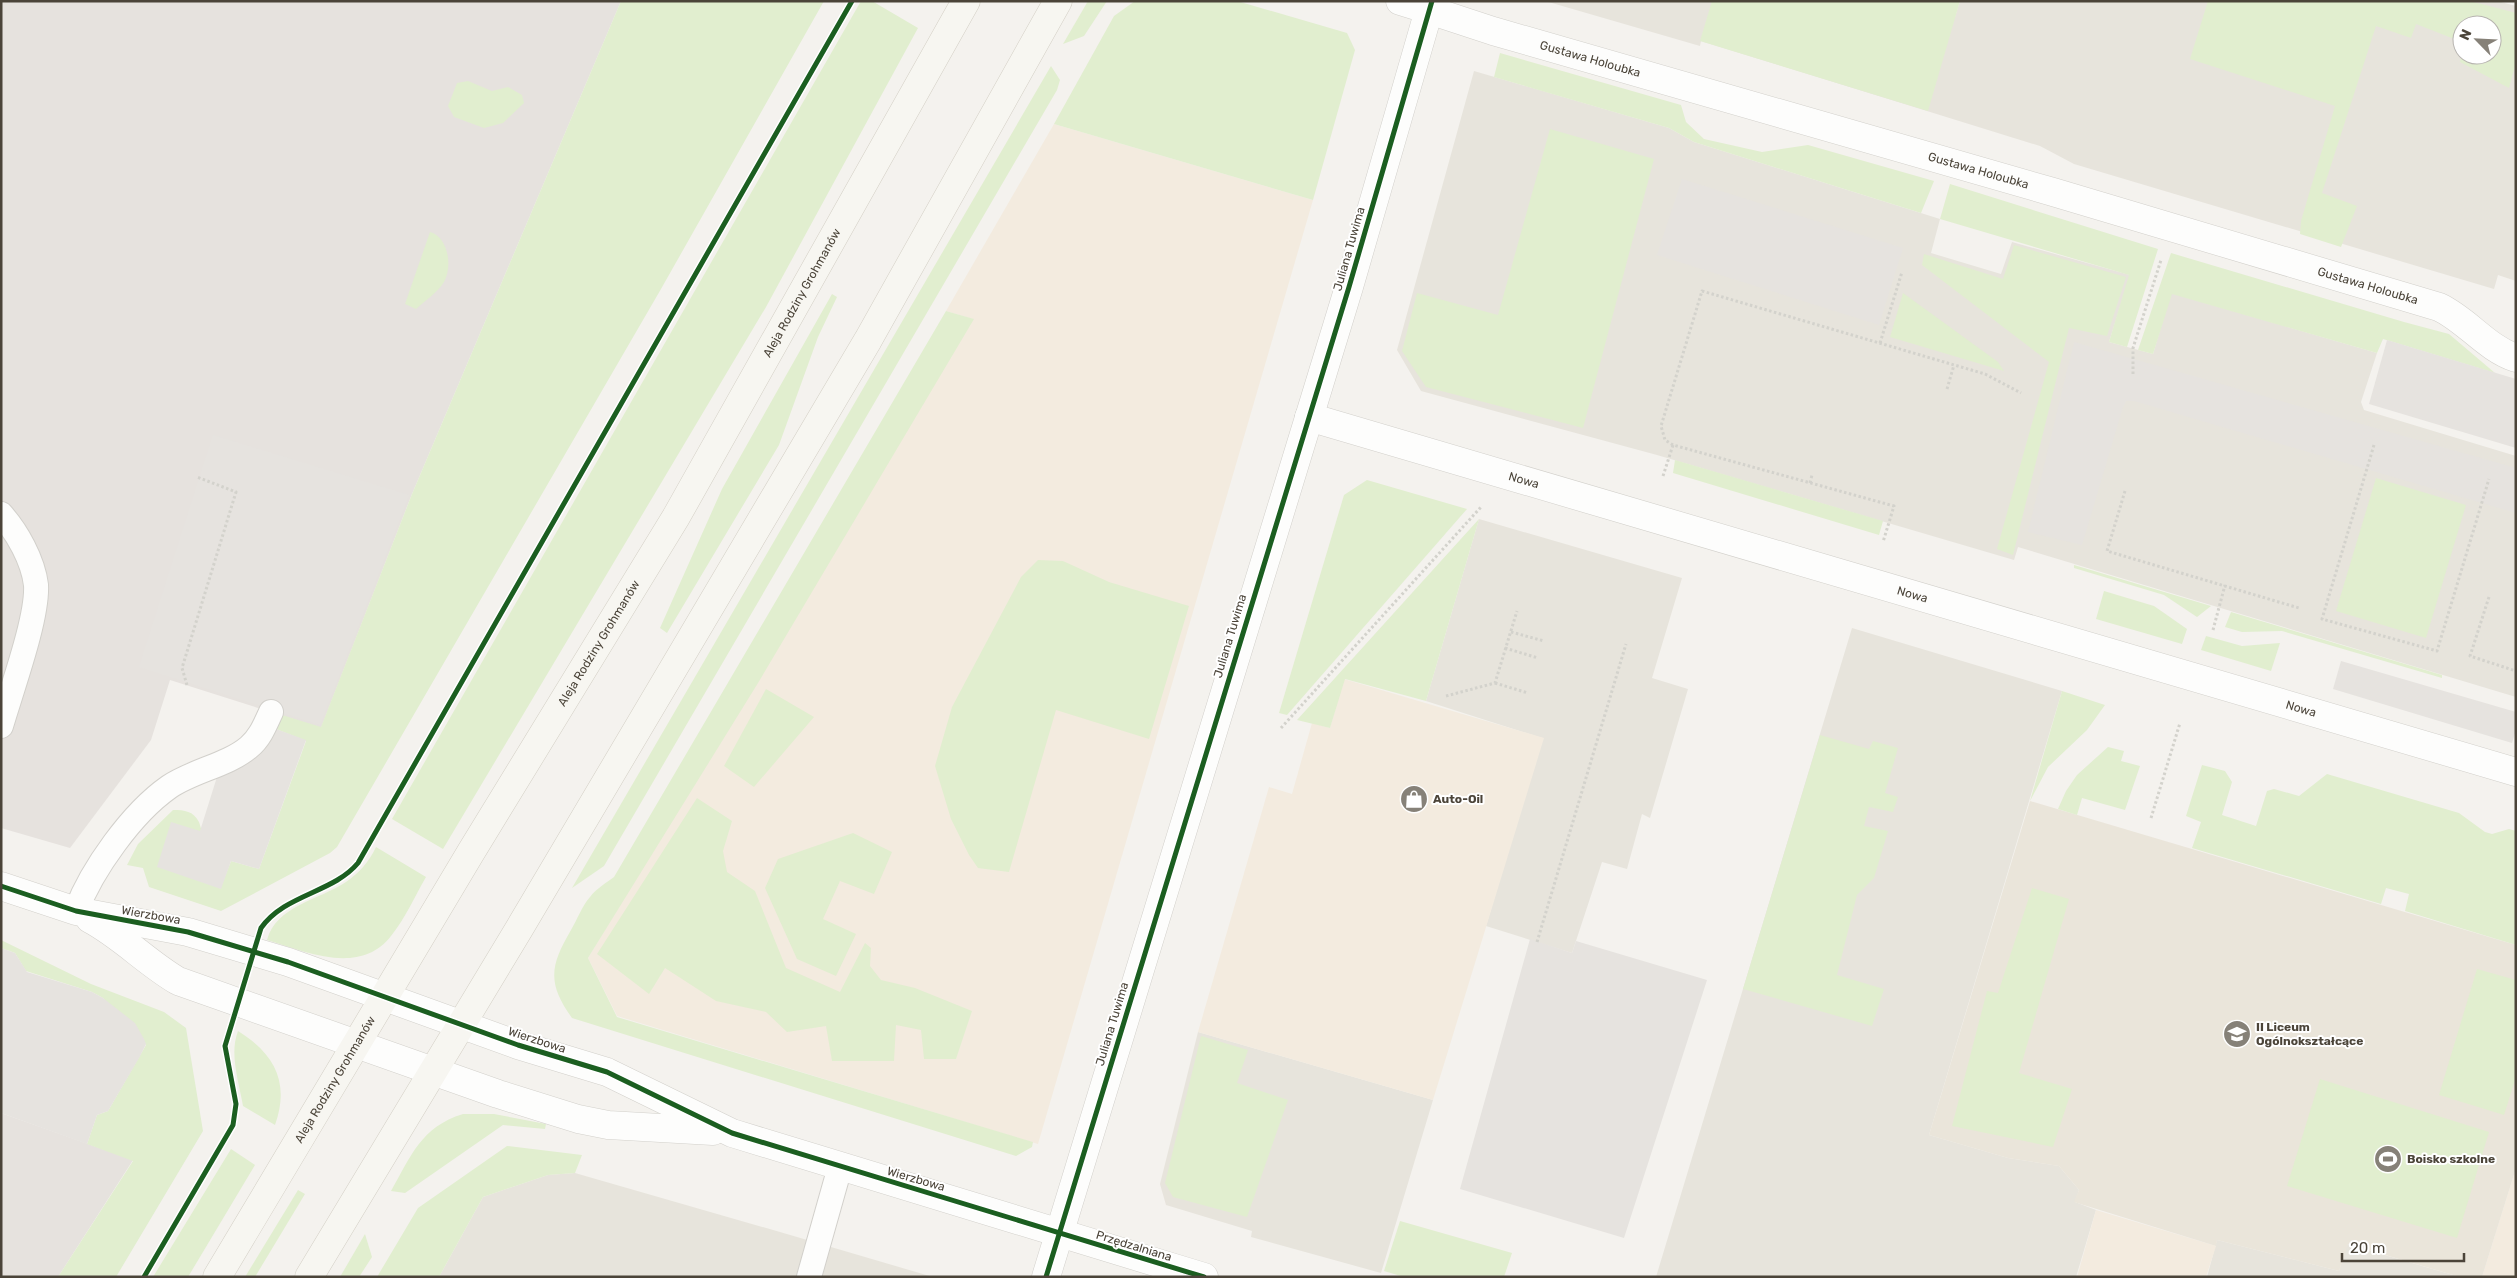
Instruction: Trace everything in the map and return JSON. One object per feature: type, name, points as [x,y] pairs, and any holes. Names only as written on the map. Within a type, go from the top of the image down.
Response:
[{"type":"main road","name":"Aleja Rodziny Grohmanów","points":[[217,1277],[384,997],[676,517],[966,1]]},
{"type":"main road","points":[[309,1277],[462,1024],[868,340],[1058,1]]},
{"type":"street","name":"Gustawa Holoubka","points":[[1400,1],[1431,6],[1573,54],[2172,227],[2439,307],[2465,322],[2497,350],[2516,358]]},
{"type":"street","name":"Juliana Tuwima","points":[[1046,1277],[1309,417],[1431,6]]},
{"type":"street","name":"Nowa","points":[[1309,417],[2516,772]]},
{"type":"street","name":"Wierzbowa","points":[[1,886],[76,911],[188,932],[288,962],[462,1024],[607,1072],[732,1133],[1060,1234]]},
{"type":"street","name":"Wierzbowa","points":[[76,911],[102,925],[147,961],[178,981],[433,1072],[578,1119],[608,1125],[732,1133]]},
{"type":"street","name":"Przędzalniana","points":[[1060,1234],[1204,1277]]},
{"type":"lane","points":[[1,514],[10,524],[26,554],[36,585],[32,619],[1,726]]},
{"type":"lane","points":[[76,911],[90,879],[142,810],[170,786],[248,748],[259,736],[271,712]]},
{"type":"lane","points":[[809,1277],[840,1167]]},
{"type":"path","points":[[2133,374],[2133,348],[2172,227]]},
{"type":"path","points":[[1880,343],[1902,272]]},
{"type":"path","points":[[1883,542],[1894,506],[1673,445],[1664,440],[1661,426],[1702,291],[1985,374],[2021,393]]},
{"type":"path","points":[[1947,389],[1954,365]]},
{"type":"path","points":[[1663,476],[1673,445]]},
{"type":"path","points":[[2374,445],[2322,619],[2437,651],[2489,479]]},
{"type":"path","points":[[1810,482],[1812,475]]},
{"type":"path","points":[[188,685],[182,668],[236,492],[197,477]]},
{"type":"path","points":[[2125,490],[2107,551],[2299,608]]},
{"type":"path","points":[[1281,728],[1481,507]]},
{"type":"path","points":[[2213,630],[2225,585]]},
{"type":"path","points":[[2489,597],[2470,656],[2516,670]]},
{"type":"path","points":[[1495,683],[1517,611]]},
{"type":"path","points":[[1510,632],[1544,641]]},
{"type":"path","points":[[1537,942],[1626,644]]},
{"type":"path","points":[[1505,648],[1538,658]]},
{"type":"path","points":[[1446,696],[1495,683],[1528,693]]},
{"type":"path","points":[[2151,818],[2180,723]]},
{"type":"shaded area","points":[[1,1],[621,1],[412,494],[321,728],[170,680],[151,740],[70,848],[1,828]]},
{"type":"shaded area","points":[[1545,1],[1906,1],[1955,17],[1960,1],[2497,1],[2516,6],[2516,281],[2498,275],[2494,289],[2074,164],[2040,146],[1701,41],[1700,46]]},
{"type":"shaded area","points":[[1474,71],[1669,128],[1694,142],[1940,219],[1931,253],[2001,274],[2012,242],[2130,275],[2109,342],[2153,354],[2171,293],[2377,353],[2361,402],[2364,410],[2516,456],[2516,697],[2018,547],[2014,560],[1657,455],[1421,391],[1397,350]]},
{"type":"shaded area","points":[[1054,124],[1313,200],[1038,1144],[617,1016],[588,958],[973,319],[946,311]]},
{"type":"shaded area","points":[[1682,179],[1903,248],[1879,325],[1657,255]]},
{"type":"shaded area","points":[[2387,340],[2516,379],[2516,448],[2369,404]]},
{"type":"shaded area","points":[[2074,342],[2516,468],[2516,513],[2134,401],[2126,401],[2082,545],[2028,532]]},
{"type":"shaded area","points":[[213,435],[409,495],[320,725],[139,667]]},
{"type":"shaded area","points":[[1479,519],[1682,578],[1652,678],[1688,689],[1650,818],[1642,814],[1627,869],[1602,862],[1572,953],[1486,926],[1542,738],[1426,701]]},
{"type":"shaded area","points":[[1852,628],[2062,691],[1929,1135],[2008,1158],[2059,1166],[2079,1190],[2075,1202],[2096,1210],[2076,1277],[1656,1277]]},
{"type":"shaded area","points":[[2341,661],[2516,712],[2516,730],[2512,743],[2333,689]]},
{"type":"shaded area","points":[[1344,679],[1544,738],[1433,1100],[1198,1032],[1269,787],[1292,794],[1312,723],[1330,728]]},
{"type":"shaded area","points":[[276,729],[306,740],[259,869],[231,861],[221,889],[157,867],[171,822],[200,831],[222,761]]},
{"type":"shaded area","name":"II Liceum Ogólnokształcące","points":[[2030,801],[2516,945],[2516,1168],[2482,1277],[2460,1277],[2348,1244],[2339,1271],[2217,1240],[2216,1246],[2074,1202],[2079,1190],[2059,1166],[2008,1158],[1929,1135]]},
{"type":"shaded area","points":[[1530,939],[1572,953],[1576,941],[1707,980],[1624,1238],[1460,1189]]},
{"type":"shaded area","points":[[1,948],[15,953],[27,972],[92,992],[103,998],[135,1023],[144,1039],[146,1044],[139,1058],[108,1111],[97,1115],[87,1144],[1,1113]]},
{"type":"shaded area","points":[[1198,1032],[1433,1100],[1381,1273],[1251,1237],[1252,1231],[1166,1205],[1160,1184]]},
{"type":"shaded area","points":[[1,1113],[133,1160],[58,1277],[1,1277]]},
{"type":"shaded area","points":[[2516,1168],[2516,1277],[2482,1277]]},
{"type":"shaded area","points":[[575,1173],[933,1277],[439,1277],[483,1197],[548,1175]]},
{"type":"shaded area","points":[[2096,1210],[2216,1246],[2206,1277],[2077,1277]]},
{"type":"shaded area","points":[[2217,1240],[2339,1271],[2347,1244],[2460,1277],[2207,1277]]},
{"type":"green space","points":[[621,1],[824,1],[661,289],[337,847],[330,853],[221,911],[149,887],[143,868],[127,865],[138,844],[173,810],[188,812],[194,815],[199,822],[220,889],[231,861],[259,869],[306,741],[276,729],[282,715],[321,727],[412,494]]},
{"type":"green space","points":[[861,1],[872,1],[918,28],[766,307],[443,849],[392,819]]},
{"type":"green space","points":[[1088,1],[1107,1],[1084,36],[1063,44]]},
{"type":"green space","points":[[1135,1],[1237,1],[1347,33],[1355,50],[1313,200],[1054,124],[1114,16]]},
{"type":"green space","points":[[1712,1],[1960,1],[1928,111],[1700,41]]},
{"type":"green space","points":[[2208,1],[2470,1],[2516,13],[2516,62],[2509,88],[2466,65],[2502,65],[2502,15],[2452,15],[2452,38],[2416,24],[2411,38],[2376,26],[2322,193],[2357,206],[2341,247],[2300,234],[2301,221],[2335,106],[2190,59]]},
{"type":"green space","points":[[1500,53],[1681,105],[1686,122],[1704,139],[1762,152],[1808,145],[1934,181],[1921,213],[1694,142],[1669,128],[1494,77]]},
{"type":"green space","points":[[1051,66],[1060,80],[1057,90],[604,866],[572,888]]},
{"type":"green space","points":[[468,81],[492,91],[508,87],[522,95],[524,103],[503,123],[484,128],[454,117],[448,106],[457,83]]},
{"type":"green space","points":[[1550,129],[1654,159],[1583,428],[1426,387],[1402,351],[1417,293],[1498,315]]},
{"type":"green space","points":[[1950,184],[2158,249],[2127,347],[2109,342],[2129,275],[1940,219]]},
{"type":"green space","points":[[430,232],[436,235],[445,246],[448,260],[447,275],[435,293],[416,309],[405,304]]},
{"type":"green space","points":[[2014,245],[2126,277],[2107,336],[2069,328],[2013,555],[1997,549],[2049,362],[1922,265],[1924,254],[2003,279]]},
{"type":"green space","points":[[2171,253],[2449,334],[2495,373],[2383,339],[2377,353],[2172,294],[2153,354],[2138,350]]},
{"type":"green space","points":[[1903,293],[1998,362],[2004,371],[1890,337]]},
{"type":"green space","points":[[832,294],[837,297],[818,337],[779,445],[667,633],[660,628],[722,489]]},
{"type":"green space","points":[[946,311],[974,319],[758,683],[588,958],[617,1017],[1033,1142],[1032,1147],[1016,1156],[572,1018],[558,995],[554,974],[559,954],[584,905],[595,891],[614,877]]},
{"type":"green space","points":[[1675,460],[1883,521],[1879,535],[1673,473]]},
{"type":"green space","points":[[2376,478],[2466,505],[2426,638],[2336,611]]},
{"type":"green space","points":[[1367,480],[1467,509],[1287,715],[1279,713],[1344,495]]},
{"type":"green space","points":[[1479,519],[1426,701],[1345,679],[1330,728],[1297,720]]},
{"type":"green space","points":[[1038,560],[1063,561],[1109,582],[1189,606],[1149,739],[1056,710],[1009,872],[978,868],[969,855],[951,819],[935,766],[952,707],[1021,577]]},
{"type":"green space","points":[[2074,565],[2211,606],[2197,617],[2164,595],[2074,568]]},
{"type":"green space","points":[[2104,591],[2154,606],[2187,629],[2182,644],[2096,619]]},
{"type":"green space","points":[[2231,612],[2442,675],[2442,678],[2282,631],[2242,632],[2225,627]]},
{"type":"green space","points":[[2206,636],[2242,646],[2280,643],[2271,671],[2201,650]]},
{"type":"green space","points":[[766,689],[814,717],[754,787],[724,766]]},
{"type":"green space","points":[[2062,691],[2105,705],[2087,730],[2048,767],[2030,801]]},
{"type":"green space","points":[[1820,735],[1869,749],[1873,741],[1898,748],[1885,793],[1898,797],[1893,812],[1869,807],[1864,826],[1888,831],[1874,878],[1857,895],[1837,975],[1884,989],[1872,1026],[1743,989]]},
{"type":"green space","points":[[2108,747],[2124,751],[2121,761],[2140,766],[2125,810],[2082,798],[2077,815],[2058,809],[2066,791],[2077,775]]},
{"type":"green space","points":[[2202,765],[2225,771],[2232,782],[2222,815],[2256,826],[2267,791],[2274,789],[2299,796],[2327,774],[2459,813],[2485,832],[2492,834],[2509,829],[2516,831],[2516,945],[2405,911],[2409,894],[2386,888],[2381,904],[2192,848],[2201,822],[2186,816]]},
{"type":"green space","points":[[697,798],[732,821],[723,851],[727,872],[755,891],[786,968],[840,992],[865,943],[871,948],[870,966],[881,980],[915,988],[972,1011],[956,1059],[924,1059],[921,1030],[896,1025],[894,1061],[832,1061],[826,1026],[787,1032],[766,1012],[716,1001],[665,968],[649,994],[597,954]]},
{"type":"green space","points":[[853,833],[892,852],[874,894],[840,881],[823,919],[856,934],[836,976],[797,959],[765,888],[778,859]]},
{"type":"green space","points":[[376,847],[426,877],[401,922],[391,936],[378,948],[364,955],[332,958],[315,955],[267,940],[272,928],[279,919],[289,911],[351,879],[367,862]]},
{"type":"green space","points":[[2032,888],[2069,899],[2019,1073],[2072,1089],[2053,1147],[1952,1126],[1987,991],[1998,993]]},
{"type":"green space","points":[[1,940],[91,984],[164,1012],[186,1028],[203,1131],[116,1277],[58,1277],[133,1161],[87,1144],[97,1115],[108,1111],[146,1045],[103,998],[92,992],[26,971],[15,953],[1,948]]},
{"type":"green space","name":"Boisko szkolne","points":[[2477,969],[2516,980],[2516,1077],[2504,1115],[2439,1095]]},
{"type":"green space","points":[[238,1031],[262,1049],[276,1071],[280,1083],[281,1096],[275,1125],[243,1106],[237,1078],[234,1049]]},
{"type":"green space","points":[[1201,1036],[1248,1050],[1237,1083],[1288,1100],[1247,1217],[1173,1197],[1165,1183]]},
{"type":"green space","name":"Boisko szkolne","points":[[2320,1079],[2489,1132],[2457,1238],[2287,1186]]},
{"type":"green space","points":[[463,1114],[494,1114],[546,1124],[545,1129],[503,1125],[405,1193],[391,1191],[411,1155],[427,1135],[449,1120]]},
{"type":"green space","points":[[507,1146],[582,1155],[575,1173],[548,1175],[483,1197],[439,1277],[377,1277],[418,1208]]},
{"type":"green space","points":[[231,1149],[255,1165],[188,1277],[153,1277]]},
{"type":"green space","points":[[298,1190],[305,1194],[255,1277],[245,1277]]},
{"type":"green space","points":[[1400,1221],[1512,1253],[1504,1277],[1404,1277],[1384,1271]]},
{"type":"green space","points":[[365,1234],[372,1257],[359,1277],[340,1277]]},
{"type":"cycle path","points":[[144,1277],[233,1125],[236,1104],[225,1046],[261,928],[283,908],[336,881],[358,863],[852,1]]},
{"type":"cycle path","points":[[1046,1277],[1349,287],[1432,1]]},
{"type":"cycle path","points":[[1,886],[76,911],[188,932],[288,962],[518,1045],[607,1072],[732,1133],[1204,1277]]},
{"type":"place","name":"Auto-Oil","points":[[1414,799]]},
{"type":"place","name":"II Liceum Ogólnokształcące","points":[[2237,1034]]},
{"type":"place","name":"Boisko szkolne","points":[[2388,1159]]}]
